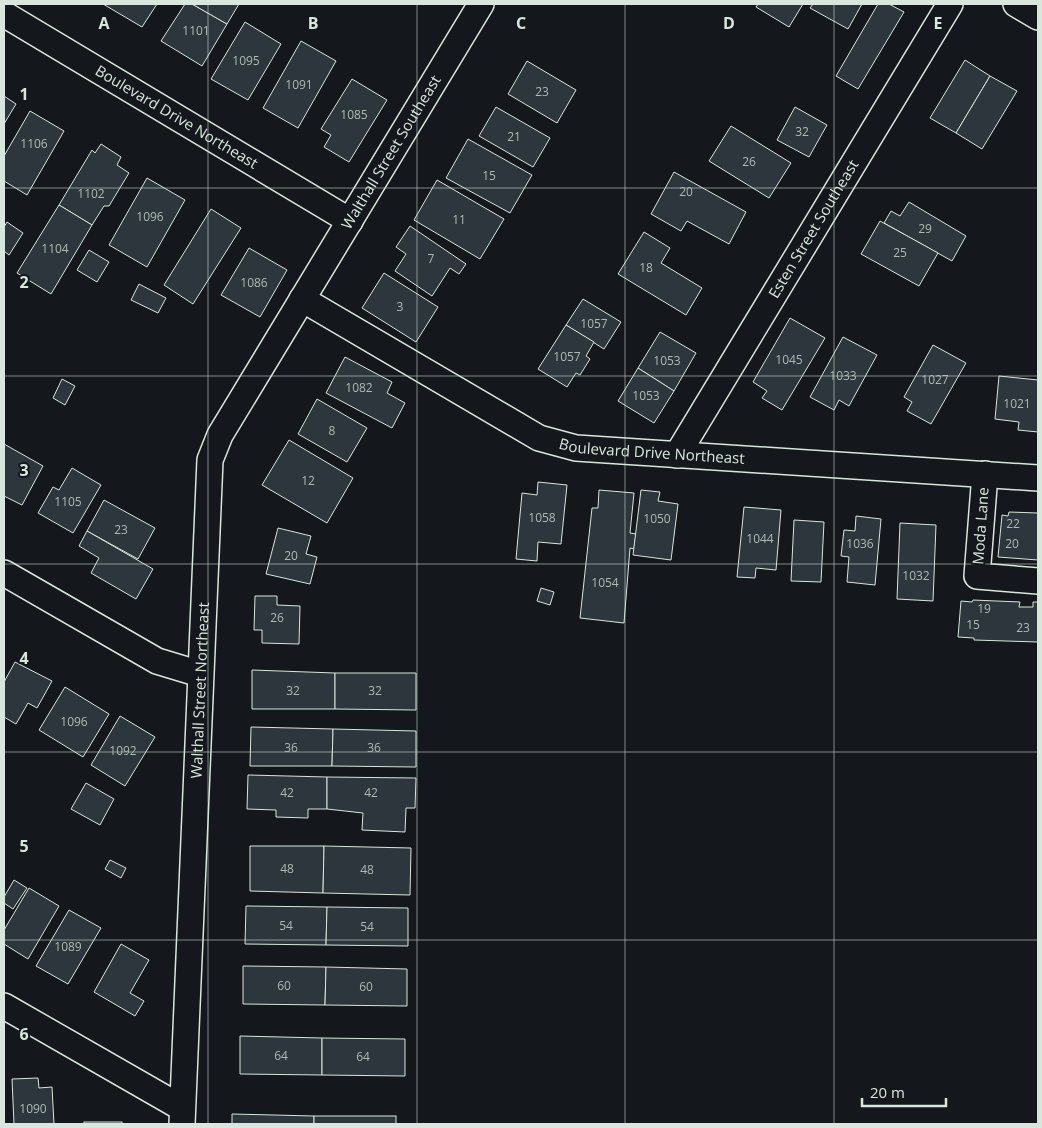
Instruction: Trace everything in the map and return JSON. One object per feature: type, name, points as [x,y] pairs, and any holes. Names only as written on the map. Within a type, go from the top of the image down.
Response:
[{"type":"street","name":"Walthall Street Southeast","points":[[302,299],[481,4]]},
{"type":"street","name":"Esten Street Southeast","points":[[677,455],[950,4]]},
{"type":"street","points":[[1016,4],[1038,17]]},
{"type":"street","name":"Boulevard Drive Northeast","points":[[4,14],[350,220]]},
{"type":"street","name":"Boulevard Drive Northeast","points":[[302,299],[538,438],[576,448],[1038,478]]},
{"type":"street","name":"Walthall Street Northeast","points":[[182,1116],[210,460],[220,435],[302,299]]},
{"type":"street","name":"Moda Lane","points":[[985,474],[977,576],[1038,581]]},
{"type":"street","points":[[4,573],[157,661],[200,674]]},
{"type":"street","points":[[4,1006],[182,1116]]},
{"type":"building","points":[[103,4],[157,4],[142,27]]},
{"type":"building","points":[[185,4],[192,4],[227,24],[202,66],[161,41]]},
{"type":"building","points":[[192,4],[239,4],[227,24]]},
{"type":"building","points":[[758,4],[803,4],[789,27],[756,7]]},
{"type":"building","points":[[813,4],[862,4],[848,29],[810,8]]},
{"type":"building","points":[[878,4],[889,4],[904,12],[858,89],[836,76]]},
{"type":"building","points":[[245,22],[281,44],[248,100],[211,79]]},
{"type":"building","points":[[301,41],[336,61],[298,128],[263,108]]},
{"type":"building","points":[[965,60],[990,76],[956,133],[930,118]]},
{"type":"building","points":[[527,61],[576,90],[557,123],[508,94]]},
{"type":"building","points":[[990,76],[1017,91],[982,149],[956,133]]},
{"type":"building","points":[[352,79],[387,100],[349,162],[324,147],[331,135],[321,129]]},
{"type":"building","points":[[4,96],[16,104],[4,124]]},
{"type":"building","points":[[496,107],[550,138],[533,167],[479,136]]},
{"type":"building","points":[[795,107],[827,125],[809,157],[777,140]]},
{"type":"building","points":[[30,111],[64,131],[27,195],[4,181],[4,156]]},
{"type":"building","points":[[731,126],[791,163],[769,198],[709,161]]},
{"type":"building","points":[[468,139],[532,175],[510,213],[446,178]]},
{"type":"building","points":[[101,144],[121,157],[117,165],[129,173],[109,206],[104,206],[92,225],[59,205],[92,150],[95,153]]},
{"type":"building","points":[[674,172],[746,212],[729,244],[687,221],[681,231],[651,214]]},
{"type":"building","points":[[147,178],[185,200],[147,267],[109,245]]},
{"type":"building","points":[[437,180],[504,219],[480,259],[414,220]]},
{"type":"building","points":[[909,202],[966,236],[952,261],[884,223],[891,211],[900,216]]},
{"type":"building","points":[[59,205],[92,225],[51,294],[17,273]]},
{"type":"building","points":[[211,209],[241,228],[193,304],[164,285]]},
{"type":"building","points":[[880,221],[938,253],[919,286],[861,254]]},
{"type":"building","points":[[7,222],[23,233],[9,255],[4,251],[4,227]]},
{"type":"building","points":[[410,226],[466,264],[459,274],[450,268],[432,296],[395,271],[406,254],[396,247]]},
{"type":"building","points":[[644,232],[670,248],[661,263],[702,288],[686,315],[618,274]]},
{"type":"building","points":[[249,248],[287,270],[260,317],[221,295]]},
{"type":"building","points":[[89,250],[109,262],[97,282],[77,270]]},
{"type":"building","points":[[384,273],[438,307],[416,342],[362,308]]},
{"type":"building","points":[[139,284],[166,298],[158,313],[131,300]]},
{"type":"building","points":[[583,299],[621,322],[604,349],[566,325]]},
{"type":"building","points":[[790,318],[825,338],[782,410],[762,398],[767,391],[753,382]]},
{"type":"building","points":[[566,325],[594,342],[586,356],[590,359],[580,375],[576,373],[567,387],[538,369]]},
{"type":"building","points":[[660,332],[696,353],[674,391],[638,368]]},
{"type":"building","points":[[843,337],[877,355],[849,406],[839,400],[834,410],[810,397]]},
{"type":"building","points":[[933,345],[966,363],[931,424],[907,411],[912,402],[904,397]]},
{"type":"building","points":[[345,357],[392,382],[387,393],[405,403],[392,428],[326,393]]},
{"type":"building","points":[[638,368],[674,391],[654,423],[618,401]]},
{"type":"building","points":[[999,376],[1038,380],[1038,432],[1018,430],[1019,422],[995,419]]},
{"type":"building","points":[[62,379],[75,386],[65,405],[53,398]]},
{"type":"building","points":[[317,399],[367,428],[347,462],[298,434]]},
{"type":"building","points":[[289,440],[353,478],[327,523],[262,485]]},
{"type":"building","points":[[4,444],[43,466],[22,505],[4,496]]},
{"type":"building","points":[[72,468],[101,485],[73,533],[38,513],[53,487],[59,490]]},
{"type":"building","points":[[538,482],[567,485],[561,544],[538,542],[537,561],[516,559],[522,493],[537,495]]},
{"type":"building","points":[[599,490],[634,493],[630,533],[636,534],[634,549],[630,548],[624,623],[580,618],[592,508],[598,508]]},
{"type":"building","points":[[641,490],[660,492],[658,501],[678,504],[671,560],[633,555]]},
{"type":"building","points":[[104,500],[155,528],[138,559],[87,531]]},
{"type":"building","points":[[744,507],[781,510],[776,570],[756,568],[755,578],[737,577]]},
{"type":"building","points":[[1009,512],[1038,513],[1038,560],[998,557],[1002,515],[1008,516]]},
{"type":"building","points":[[856,516],[881,519],[875,585],[847,582],[849,557],[841,556],[844,530],[855,531]]},
{"type":"building","points":[[794,520],[824,522],[821,582],[791,581]]},
{"type":"building","points":[[900,523],[936,525],[933,601],[897,599]]},
{"type":"building","points":[[278,528],[311,536],[306,554],[317,557],[310,584],[266,574]]},
{"type":"building","points":[[87,531],[153,569],[136,599],[91,573],[99,558],[79,546]]},
{"type":"building","points":[[541,588],[554,592],[550,605],[537,601]]},
{"type":"building","points":[[255,596],[277,596],[277,605],[300,606],[299,644],[262,643],[262,630],[254,630]]},
{"type":"building","points":[[973,600],[1020,602],[1019,607],[1033,607],[1033,602],[1038,602],[1038,642],[974,640],[974,638],[958,637],[961,601],[972,602]]},
{"type":"building","points":[[15,662],[52,681],[37,708],[28,703],[16,724],[4,717],[4,682]]},
{"type":"building","points":[[252,670],[335,673],[335,709],[252,709]]},
{"type":"building","points":[[335,673],[416,673],[416,710],[335,709]]},
{"type":"building","points":[[65,687],[109,714],[83,757],[39,730]]},
{"type":"building","points":[[120,716],[155,737],[125,786],[91,765]]},
{"type":"building","points":[[251,727],[333,729],[332,766],[250,766]]},
{"type":"building","points":[[333,729],[416,731],[416,767],[332,766]]},
{"type":"building","points":[[248,775],[327,777],[327,809],[308,809],[308,818],[276,817],[276,810],[247,809]]},
{"type":"building","points":[[327,777],[416,778],[415,808],[406,808],[405,832],[362,830],[363,813],[327,809]]},
{"type":"building","points":[[86,783],[114,799],[100,825],[71,809]]},
{"type":"building","points":[[250,846],[324,846],[323,893],[250,891]]},
{"type":"building","points":[[324,846],[411,848],[410,895],[323,893]]},
{"type":"building","points":[[110,860],[126,868],[121,878],[105,869]]},
{"type":"building","points":[[14,880],[27,888],[13,909],[4,903],[4,897]]},
{"type":"building","points":[[29,888],[59,906],[28,959],[4,944],[4,930]]},
{"type":"building","points":[[246,906],[327,907],[326,945],[245,944]]},
{"type":"building","points":[[327,907],[408,908],[408,946],[326,945]]},
{"type":"building","points":[[69,910],[101,928],[68,984],[36,966]]},
{"type":"building","points":[[121,944],[149,960],[130,993],[144,1001],[135,1016],[94,992]]},
{"type":"building","points":[[243,966],[326,967],[325,1005],[243,1004]]},
{"type":"building","points":[[326,967],[407,969],[407,1006],[325,1005]]},
{"type":"building","points":[[240,1036],[322,1038],[322,1075],[240,1074]]},
{"type":"building","points":[[322,1038],[405,1039],[405,1076],[322,1075]]},
{"type":"building","points":[[38,1078],[39,1088],[52,1087],[54,1124],[14,1124],[12,1079]]},
{"type":"building","points":[[232,1114],[314,1116],[314,1124],[232,1124]]},
{"type":"building","points":[[314,1116],[396,1116],[396,1124],[314,1124]]},
{"type":"building","points":[[84,1122],[122,1122],[122,1124],[84,1124]]}]
